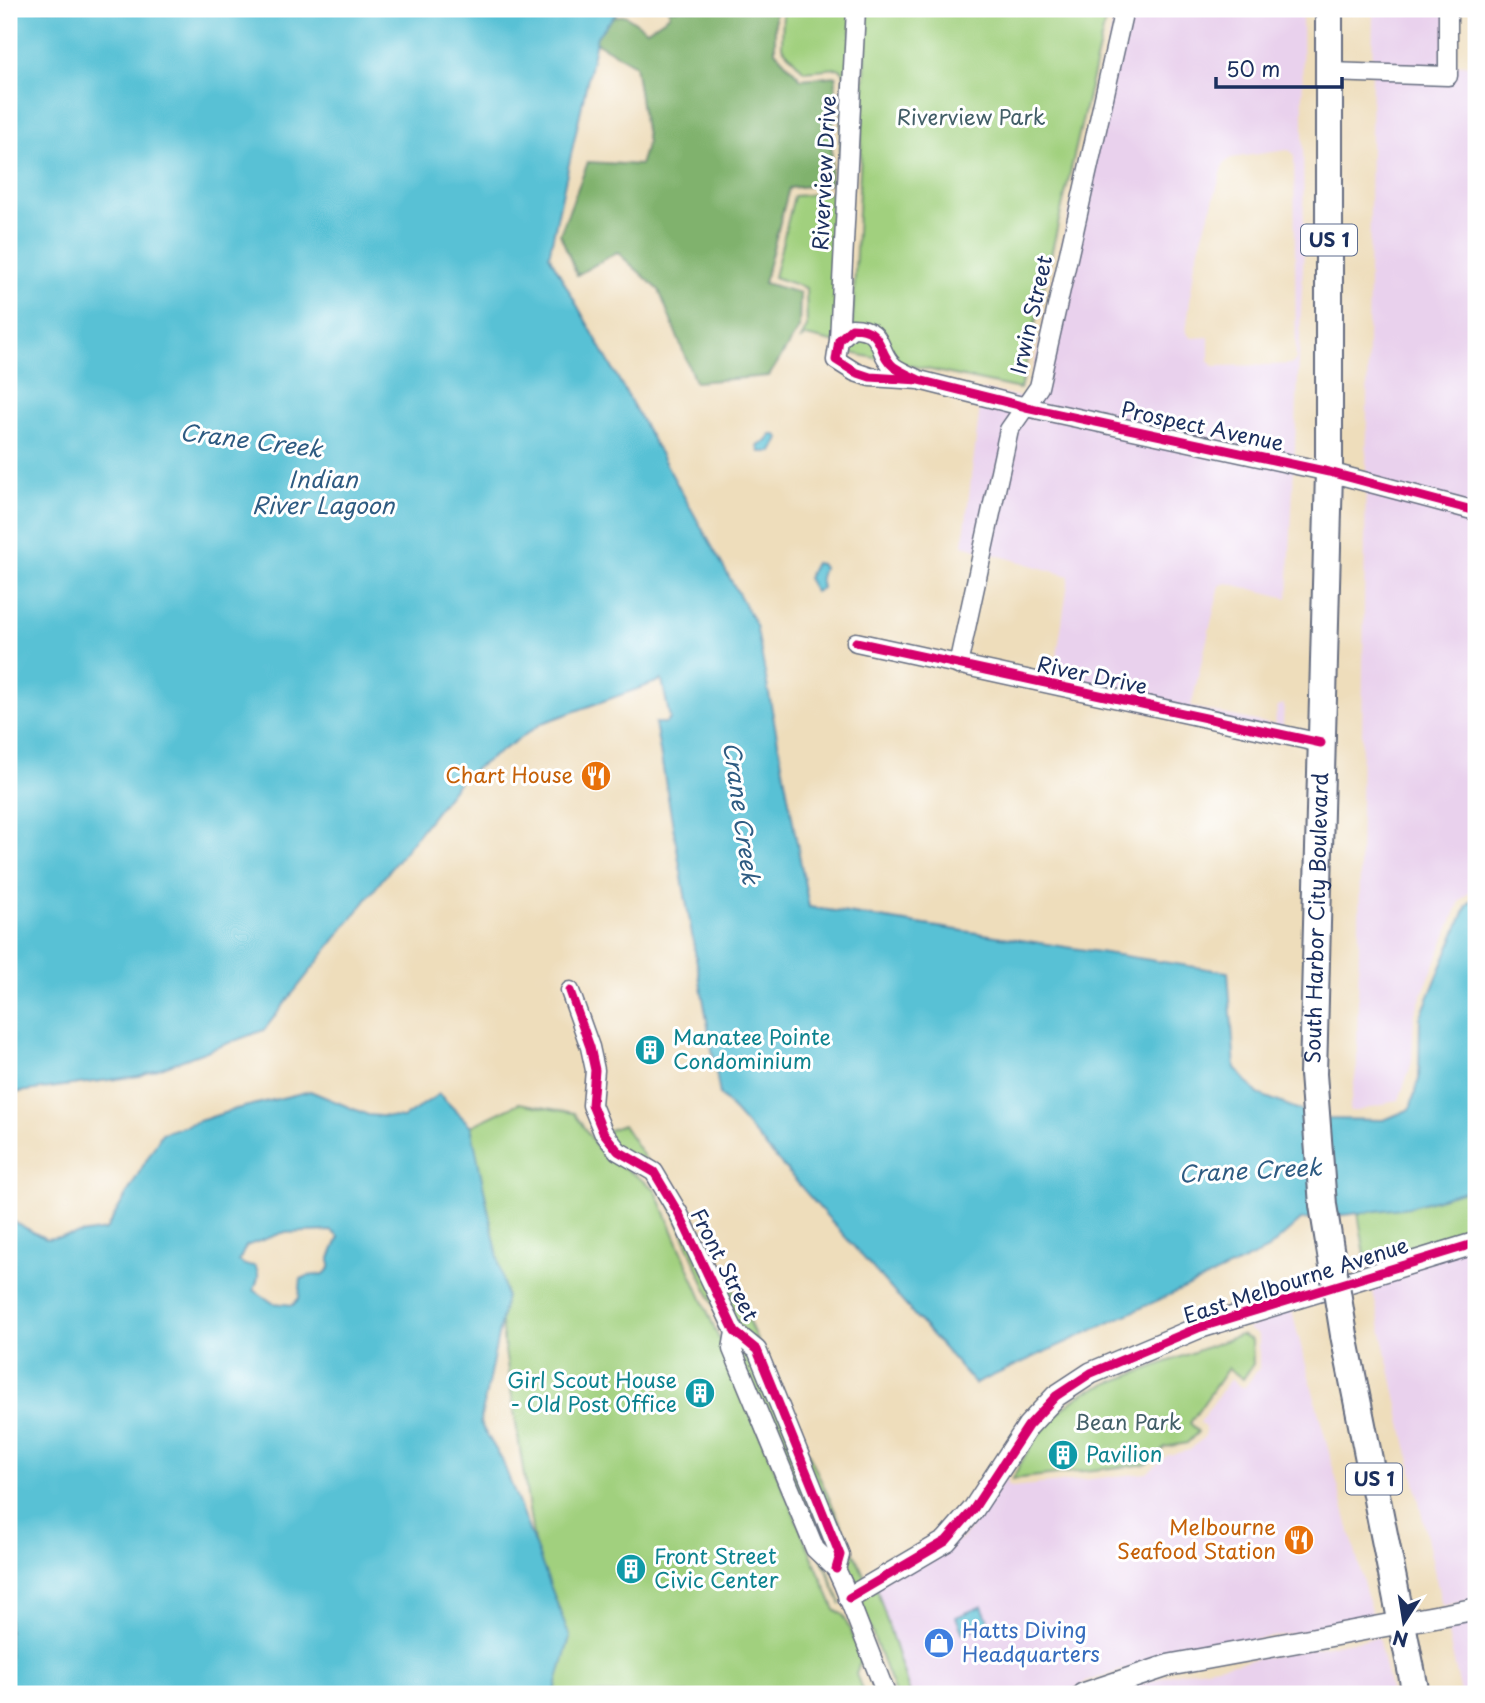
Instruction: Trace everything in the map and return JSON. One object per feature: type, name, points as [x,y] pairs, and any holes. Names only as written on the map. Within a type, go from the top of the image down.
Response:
[{"type":"main road","name":"South Harbor City Boulevard","points":[[1329,9],[1329,472],[1313,1074],[1323,1205],[1344,1335],[1416,1694]]},
{"type":"street","name":"Riverview Drive","points":[[839,340],[856,9]]},
{"type":"street","name":"Irwin Street","points":[[958,665],[1009,430],[1039,387],[1124,9]]},
{"type":"street","points":[[1329,72],[1448,76],[1448,9]]},
{"type":"street","name":"Prospect Avenue","points":[[919,380],[893,366],[876,336],[865,330],[852,328],[839,340],[836,360],[855,372],[870,377],[919,380],[1026,407],[1329,472],[1476,511]]},
{"type":"street","name":"River Drive","points":[[856,642],[1321,743]]},
{"type":"street","name":"Front Street","points":[[570,991],[590,1047],[595,1070],[592,1105],[603,1132],[618,1151],[654,1171],[679,1214],[735,1332],[757,1350],[840,1555],[836,1569],[886,1694]]},
{"type":"street","name":"East Melbourne Avenue","points":[[849,1598],[946,1541],[973,1510],[1028,1426],[1056,1396],[1091,1373],[1198,1328],[1476,1243]]},
{"type":"street","points":[[1083,1694],[1170,1665],[1476,1609]]},
{"type":"shaded area","points":[[1116,9],[1302,9],[1304,246],[1288,598],[1227,583],[1220,585],[1191,707],[1274,725],[1278,706],[1284,704],[1282,742],[1052,689],[1069,576],[963,545],[982,390],[1020,397],[1026,394]],"holes":[[[1291,151],[1294,155],[1296,360],[1292,364],[1214,366],[1209,361],[1209,337],[1191,338],[1186,332],[1195,262],[1224,164],[1231,158]]]},
{"type":"shaded area","points":[[1373,9],[1455,9],[1456,64],[1476,66],[1476,886],[1460,901],[1414,1015],[1412,1062],[1399,1100],[1349,1111],[1357,1066]]},
{"type":"shaded area","points":[[1476,1235],[1476,1599],[1442,1606],[1368,1269]]},
{"type":"shaded area","points":[[1291,1308],[1373,1619],[1169,1655],[1086,1682],[1065,1694],[910,1694],[875,1583],[964,1537],[1006,1476],[1007,1485],[1013,1487],[1147,1473],[1168,1455],[1190,1450],[1205,1436],[1205,1428],[1200,1422],[1230,1379],[1245,1387],[1259,1368],[1259,1338],[1247,1329]]},
{"type":"shaded area","points":[[1476,1619],[1476,1694],[1461,1694],[1446,1625]]},
{"type":"shaded area","points":[[1378,1637],[1391,1694],[1111,1694],[1172,1674]]},
{"type":"green space","points":[[669,9],[775,9],[775,51],[801,79],[836,76],[830,184],[789,188],[764,283],[800,293],[799,328],[769,376],[695,382],[659,290],[617,252],[577,275],[560,234],[588,162],[640,165],[647,143],[635,65],[587,37],[595,20],[625,15],[647,30],[670,15]]},
{"type":"green space","points":[[783,9],[852,9],[841,344],[806,336],[801,339],[807,327],[806,288],[774,277],[794,196],[831,193],[838,187],[844,76],[843,71],[838,68],[804,71],[782,47]]},
{"type":"green space","name":"Riverview Park","points":[[868,9],[1108,9],[1020,389],[851,353]]},
{"type":"green space","points":[[519,1103],[574,1113],[600,1151],[655,1189],[835,1610],[843,1615],[862,1656],[856,1674],[864,1694],[557,1694],[471,1126]]},
{"type":"green space","points":[[623,1125],[738,1298],[869,1586],[875,1583],[910,1694],[895,1694],[854,1585],[840,1556],[825,1565],[841,1604],[662,1185],[598,1134]]},
{"type":"green space","points":[[1476,1181],[1476,1226],[1366,1261],[1358,1213]]},
{"type":"green space","name":"Bean Park","points":[[1240,1335],[1252,1340],[1253,1364],[1243,1379],[1228,1368],[1190,1423],[1198,1432],[1187,1443],[1165,1447],[1147,1464],[1012,1479],[1049,1419],[1085,1392]]},
{"type":"water","name":"Indian River Lagoon","points":[[9,9],[620,9],[597,36],[549,255],[756,625],[809,907],[1228,972],[1235,1068],[1258,1094],[1323,1119],[1384,1120],[1410,1109],[1419,1079],[1420,1018],[1467,905],[1476,896],[1476,1188],[1409,1207],[1301,1220],[1266,1251],[975,1384],[720,1095],[655,723],[666,723],[670,719],[662,680],[542,723],[462,778],[264,1030],[139,1076],[12,1093],[9,1097]]},
{"type":"water","points":[[771,435],[777,435],[779,438],[772,452],[760,452],[758,446]]},
{"type":"water","points":[[815,563],[823,568],[820,577],[822,588],[815,592],[807,578]]},
{"type":"water","points":[[310,1091],[368,1115],[403,1118],[439,1094],[471,1126],[506,1296],[480,1423],[502,1460],[570,1637],[554,1694],[9,1694],[9,1219],[46,1239],[106,1230],[162,1133],[236,1109]],"holes":[[[331,1231],[339,1237],[330,1258],[330,1268],[324,1274],[301,1279],[299,1298],[293,1305],[273,1303],[254,1290],[258,1276],[255,1266],[239,1261],[246,1246],[282,1233]]]},
{"type":"water","points":[[982,1606],[989,1623],[963,1634],[956,1617]]},
{"type":"cycle path","points":[[919,380],[894,367],[870,332],[852,328],[839,340],[836,360],[855,372],[870,377],[919,380],[1026,407],[1329,472],[1476,511]]},
{"type":"cycle path","points":[[856,642],[1321,743]]},
{"type":"cycle path","points":[[570,991],[590,1047],[595,1070],[592,1105],[603,1132],[618,1151],[654,1172],[679,1214],[735,1332],[757,1350],[840,1555],[836,1569]]},
{"type":"cycle path","points":[[849,1598],[946,1541],[973,1510],[1028,1426],[1056,1396],[1091,1373],[1198,1328],[1476,1243]]},
{"type":"place","name":"Chart House","points":[[596,776]]},
{"type":"place","name":"Manatee Pointe Condominium","points":[[650,1050]]},
{"type":"place","name":"Girl Scout House - Old Post Office","points":[[700,1393]]},
{"type":"place","name":"Pavilion","points":[[1063,1455]]},
{"type":"place","name":"Melbourne Seafood Station","points":[[1299,1540]]},
{"type":"place","name":"Front Street Civic Center","points":[[631,1569]]},
{"type":"place","name":"Hatts Diving Headquarters","points":[[939,1643]]},
{"type":"water label","name":"Crane Creek","points":[[251,441]]},
{"type":"water label","name":"Crane Creek","points":[[741,813]]},
{"type":"water label","name":"Crane Creek","points":[[1250,1171]]}]
